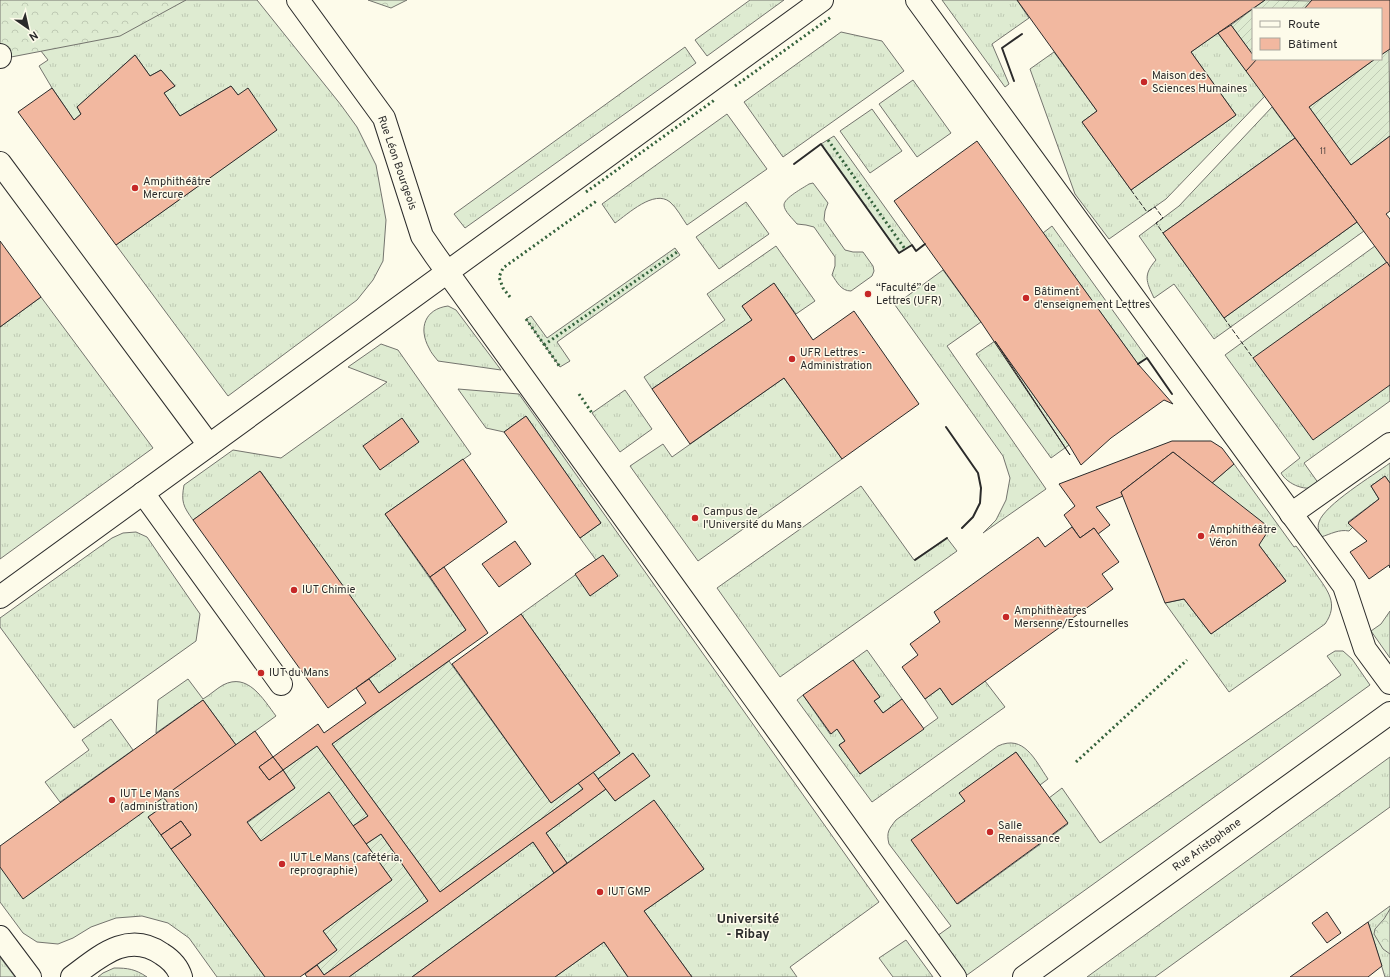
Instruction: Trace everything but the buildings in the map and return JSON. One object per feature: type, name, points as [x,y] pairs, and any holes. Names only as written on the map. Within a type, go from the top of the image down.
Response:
[{"type":"street","points":[[0,597],[209,445],[441,264],[822,0]]},
{"type":"street","points":[[917,0],[1344,586],[1365,649],[1390,683]]},
{"type":"street","name":"Rue Léon Bourgeois","points":[[303,6],[384,118],[422,236],[955,977]]},
{"type":"street","points":[[0,163],[209,445]]},
{"type":"street","points":[[1291,514],[1390,444]]},
{"type":"street","points":[[143,493],[281,684]]},
{"type":"street","name":"Rue Aristophane","points":[[1024,977],[1390,713]]},
{"type":"street","points":[[0,937],[30,977]]},
{"type":"street","points":[[72,977],[106,952],[122,946],[139,944],[155,949],[169,959],[181,977]]},
{"type":"green space","points":[[0,0],[186,0],[120,36],[6,58],[0,50]]},
{"type":"green space","points":[[1,0],[257,0],[357,127],[376,165],[386,220],[383,261],[373,280],[357,300],[228,396],[116,245],[276,130],[238,95],[231,86],[180,116],[164,93],[175,86],[161,70],[150,76],[135,55],[77,107],[81,114],[74,120],[39,66],[48,60]]},
{"type":"green space","points":[[368,0],[407,0],[391,8]]},
{"type":"green space","points":[[750,0],[784,0],[707,56],[695,40]]},
{"type":"green space","points":[[942,0],[1017,0],[1029,18],[992,44],[1009,84],[1005,87]]},
{"type":"green space","points":[[1265,0],[1312,1],[1305,8],[1254,8]]},
{"type":"green space","points":[[1252,10],[1252,54],[1231,25]]},
{"type":"green space","points":[[841,32],[882,41],[904,71],[783,157],[744,102]]},
{"type":"green space","points":[[1218,33],[1265,96],[1166,199],[1109,239],[1075,194],[1030,69],[1054,52],[1097,111],[1082,122],[1131,190],[1236,115],[1191,52]]},
{"type":"green space","points":[[685,47],[696,63],[465,228],[454,214]]},
{"type":"green space","points":[[1389,49],[1390,136],[1351,165],[1309,107],[1374,60],[1382,60],[1382,54]]},
{"type":"green space","points":[[913,80],[951,133],[917,157],[879,104]]},
{"type":"green space","points":[[1272,107],[1295,138],[1163,233],[1224,318],[1357,222],[1364,231],[1214,339],[1174,284],[1154,298],[1147,278],[1149,270],[1156,260],[1139,236],[1179,206]]},
{"type":"green space","points":[[872,109],[902,151],[870,173],[840,131]]},
{"type":"green space","points":[[727,114],[767,169],[687,225],[670,202],[664,199],[656,199],[641,204],[615,223],[602,204]]},
{"type":"green space","points":[[834,136],[912,245],[899,253],[821,144]]},
{"type":"green space","points":[[813,183],[828,203],[824,220],[845,250],[863,252],[873,266],[874,271],[872,276],[851,291],[842,288],[832,275],[835,266],[835,257],[814,227],[797,224],[784,207],[785,202],[790,196]]},
{"type":"green space","points":[[746,202],[769,234],[719,269],[696,237]]},
{"type":"green space","points":[[1052,226],[1147,358],[1138,364],[1043,233]]},
{"type":"green space","points":[[776,246],[815,301],[796,314],[774,284],[742,306],[752,320],[652,389],[644,377],[725,320],[707,294]]},
{"type":"green space","points":[[1375,246],[1387,262],[1390,401],[1304,463],[1319,484],[1314,487],[1304,488],[1288,481],[1281,473],[1300,458],[1225,355]]},
{"type":"green space","points":[[675,248],[680,255],[557,342],[570,361],[560,367],[526,319],[531,316],[547,338]]},
{"type":"green space","points":[[943,270],[981,322],[947,346],[1046,489],[983,533],[996,520],[1006,500],[1010,478],[1003,456],[895,305]]},
{"type":"green space","points":[[41,297],[153,448],[0,559],[0,327]]},
{"type":"green space","points":[[448,306],[456,310],[501,370],[438,361],[431,352],[426,341],[424,327],[429,315],[440,308]]},
{"type":"green space","points":[[995,341],[1069,445],[1051,458],[976,354]]},
{"type":"green space","points":[[381,344],[398,350],[471,454],[385,514],[466,630],[379,693],[369,679],[395,659],[261,472],[193,520],[185,507],[183,496],[184,485],[233,450],[281,458],[387,382],[348,367]]},
{"type":"green space","points":[[784,378],[842,459],[698,561],[630,466],[663,444],[672,457]]},
{"type":"green space","points":[[458,389],[519,394],[879,902],[790,967],[797,977],[692,977],[644,911],[704,869],[654,801],[567,863],[546,833],[606,789],[615,801],[649,776],[633,753],[598,779],[593,772],[620,753],[521,614],[596,560],[580,538],[601,523],[526,416],[504,432],[486,428]]},
{"type":"green space","points":[[625,390],[652,429],[620,452],[592,413]]},
{"type":"green space","points":[[1390,463],[1390,483],[1385,476],[1371,486],[1379,499],[1348,522],[1353,527],[1349,531],[1338,531],[1321,537],[1318,530],[1318,524],[1330,507]]},
{"type":"green space","points":[[1234,464],[1294,547],[1296,546],[1328,592],[1331,610],[1325,624],[1229,692],[1165,603],[1184,599],[1211,634],[1286,581],[1212,483]]},
{"type":"green space","points":[[861,486],[914,560],[947,538],[957,551],[780,677],[717,588]]},
{"type":"green space","points":[[136,532],[147,537],[200,614],[196,641],[74,728],[0,627],[0,618],[112,538],[123,533]]},
{"type":"green space","points":[[1390,611],[1390,658],[1371,631],[1381,624]]},
{"type":"green space","points":[[867,650],[902,699],[883,713],[874,701],[880,697],[853,660]]},
{"type":"green space","points":[[1335,651],[1343,651],[1352,659],[1370,685],[967,975],[937,936],[951,926],[889,844],[889,831],[896,820],[998,746],[1007,743],[1015,743],[1022,746],[1033,757],[1048,779],[1040,785],[1016,752],[960,793],[965,801],[958,904],[1068,824],[1049,798],[1062,788],[1100,843],[1341,675],[1327,656]]},
{"type":"green space","points":[[449,661],[551,803],[578,783],[583,789],[440,892],[332,744]]},
{"type":"green space","points":[[188,679],[203,699],[223,685],[232,682],[240,682],[254,689],[276,716],[236,745],[203,700],[156,733],[158,700]]},
{"type":"green space","points":[[985,681],[1005,707],[872,802],[797,700],[803,695],[830,734],[837,729],[845,741],[839,745],[860,774],[938,718],[925,699],[940,688],[952,705]]},
{"type":"green space","points":[[111,719],[133,750],[60,802],[45,782],[89,750],[82,740]]},
{"type":"green space","points":[[317,746],[368,816],[353,826],[261,841],[247,823],[295,788],[283,770]]},
{"type":"green space","points":[[1390,757],[1390,807],[1155,977],[1087,977]]},
{"type":"green space","points":[[163,797],[168,803],[148,817],[265,977],[217,977],[189,938],[168,923],[142,916],[116,918],[91,927],[73,938],[58,944],[37,942],[23,933],[0,902],[0,867]]},
{"type":"green space","points":[[381,834],[428,901],[324,975],[317,965],[337,950],[323,931],[392,880],[366,844]]},
{"type":"green space","points":[[533,842],[554,873],[412,977],[349,977]]},
{"type":"green space","points":[[1390,906],[1390,977],[1385,977],[1368,922]]},
{"type":"green space","points":[[1390,909],[1390,954],[1383,949],[1374,934],[1375,929]]},
{"type":"green space","points":[[906,940],[933,977],[893,977],[879,958]]},
{"type":"green space","points":[[604,942],[628,977],[555,977]]},
{"type":"green space","points":[[0,957],[15,977],[0,977]]},
{"type":"green space","points":[[114,968],[123,968],[139,972],[147,977],[98,977]]},
{"type":"hedge","points":[[735,86],[831,17]]},
{"type":"hedge","points":[[586,192],[716,99]]},
{"type":"hedge","points":[[828,140],[905,249]]},
{"type":"hedge","points":[[510,297],[503,288],[499,277],[503,268],[598,200]]},
{"type":"hedge","points":[[544,345],[677,252]]},
{"type":"hedge","points":[[526,319],[560,367]]},
{"type":"hedge","points":[[579,394],[592,413]]},
{"type":"hedge","points":[[1076,762],[1187,660]]},
{"type":"fence","points":[[1131,190],[1147,212],[1155,207],[1163,218],[1156,223],[1163,233]]},
{"type":"fence","points":[[1224,318],[1253,358]]},
{"type":"wall","points":[[1014,81],[1002,48],[1022,34]]},
{"type":"wall","points":[[794,164],[821,144],[899,253],[912,245],[916,251],[925,244]]},
{"type":"wall","points":[[1138,364],[1147,358],[1172,394]]},
{"type":"wall","points":[[946,427],[978,473],[981,488],[980,503],[973,517],[962,528]]},
{"type":"wall","points":[[915,560],[947,538]]},
{"type":"place","name":"Maison des Sciences Humaines","points":[[1144,82]]},
{"type":"place","name":"Amphithéâtre Mercure","points":[[135,188]]},
{"type":"place","name":"“Faculté” de Lettres (UFR)","points":[[868,294]]},
{"type":"place","name":"Bâtiment d'enseignement Lettres","points":[[1026,298]]},
{"type":"place","name":"UFR Lettres - Administration","points":[[792,359]]},
{"type":"place","name":"Campus de l'Université du Mans","points":[[695,518]]},
{"type":"place","name":"Amphithéâtre Véron","points":[[1201,536]]},
{"type":"place","name":"IUT Chimie","points":[[294,590]]},
{"type":"place","name":"Amphithèatres Mersenne/Estournelles","points":[[1006,617]]},
{"type":"place","name":"IUT du Mans","points":[[261,673]]},
{"type":"place","name":"IUT Le Mans (administration)","points":[[112,800]]},
{"type":"place","name":"Salle Renaissance","points":[[990,832]]},
{"type":"place","name":"IUT Le Mans (cafétéria, reprographie)","points":[[282,864]]},
{"type":"place","name":"IUT GMP","points":[[600,892]]},
{"type":"district","name":"Université - Ribay","points":[[748,928]]}]
